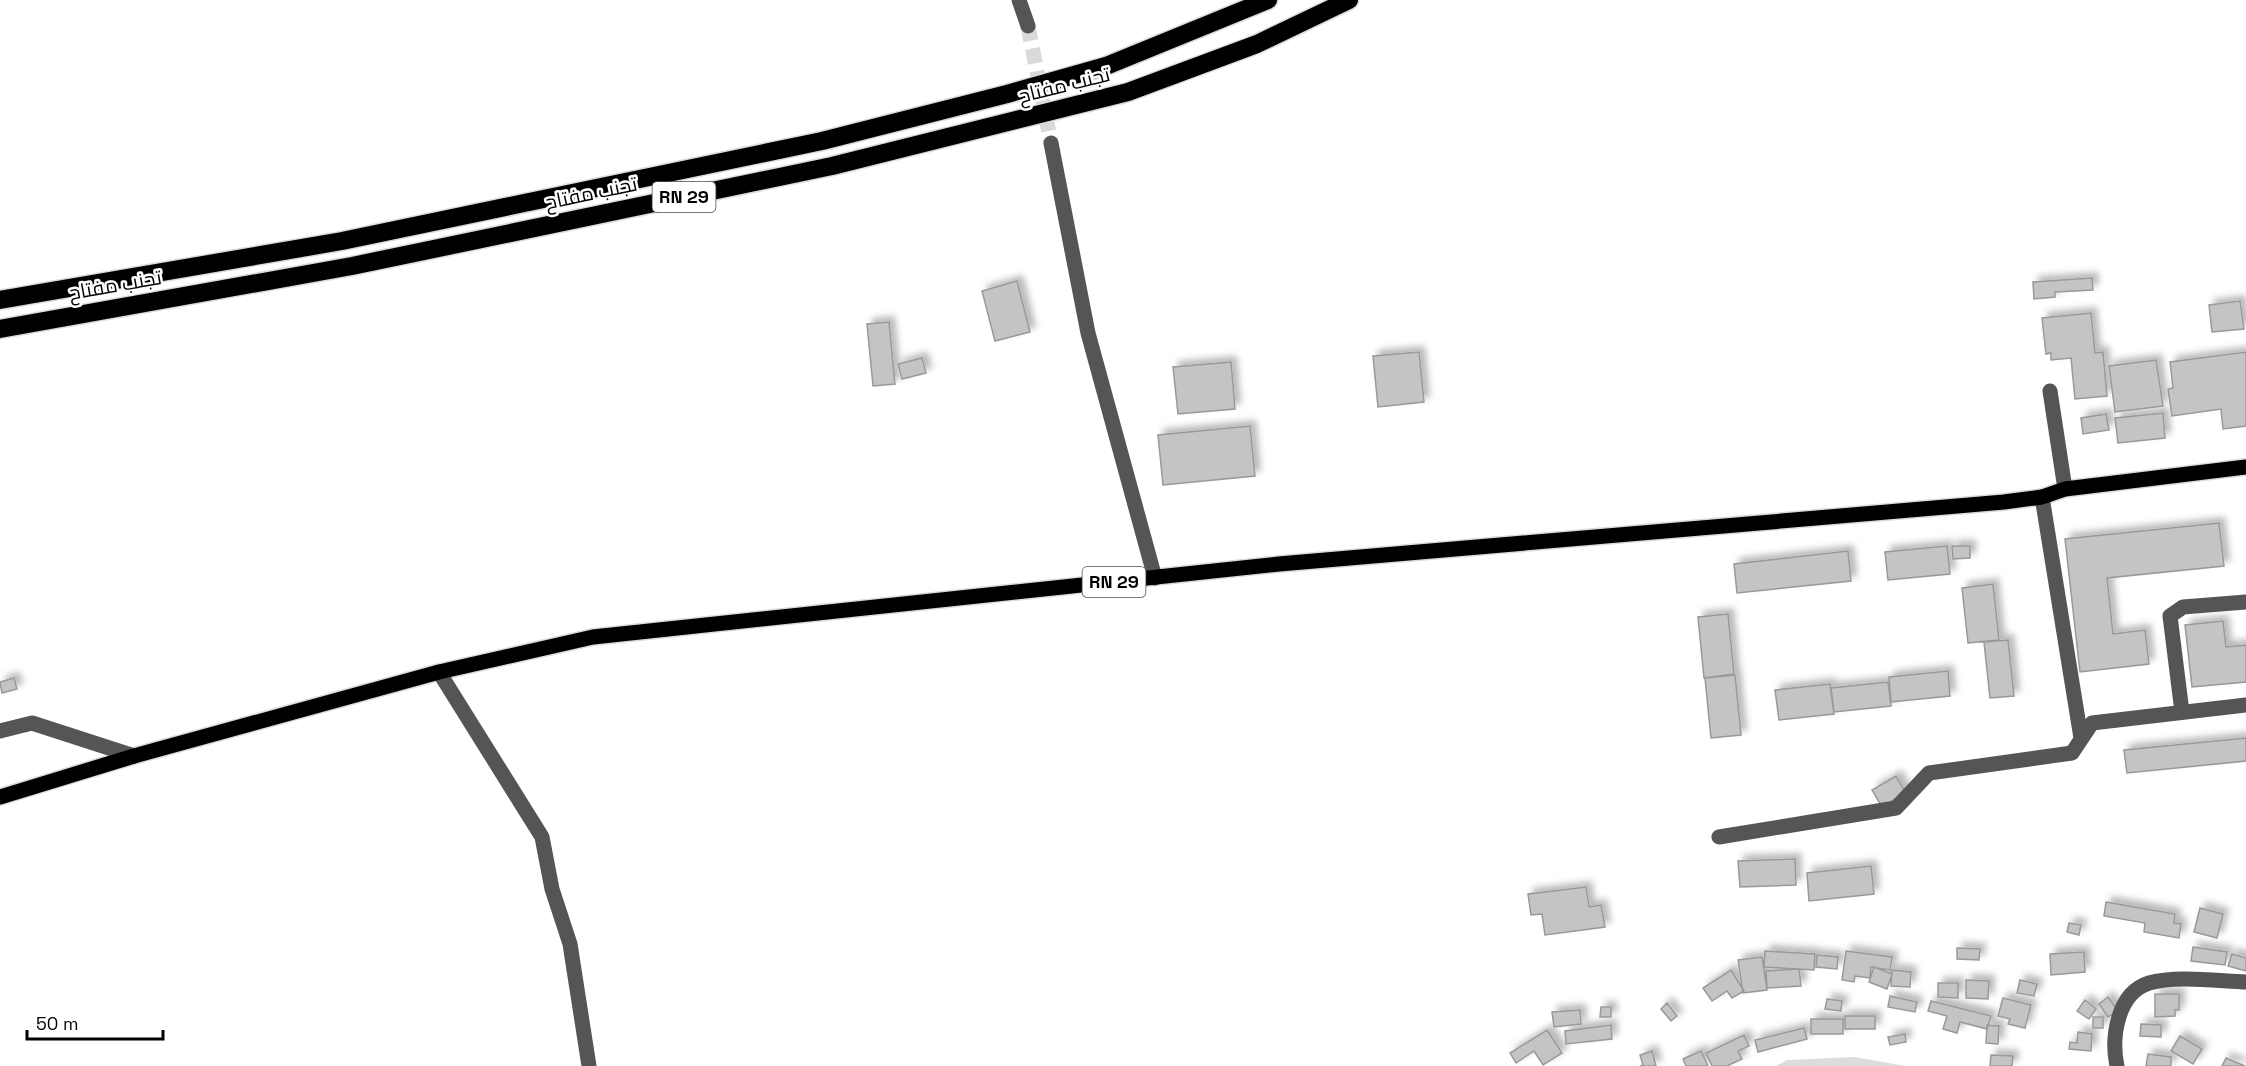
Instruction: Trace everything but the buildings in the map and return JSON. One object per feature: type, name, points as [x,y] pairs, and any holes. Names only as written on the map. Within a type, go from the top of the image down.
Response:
[{"type":"highway","name":"تجنب مفتاح","points":[[0,300],[342,241],[822,141],[1106,66],[1268,0]]},
{"type":"highway","name":"تجنب مفتاح","points":[[0,329],[352,266],[843,163],[1128,92],[1257,44],[1349,0]]},
{"type":"main road","name":"RN 29","points":[[0,797],[134,756],[439,672],[593,637],[1279,564],[2004,502],[2042,497],[2065,489],[2246,467]]},
{"type":"street","points":[[1019,0],[1028,26]]},
{"type":"street","points":[[1052,142],[1088,333],[1155,578]]},
{"type":"street","points":[[2050,391],[2065,489]]},
{"type":"street","points":[[2042,497],[2081,738]]},
{"type":"street","points":[[2182,712],[2170,616],[2182,607],[2246,602]]},
{"type":"street","points":[[439,672],[542,837],[552,889],[570,944],[589,1066]]},
{"type":"street","points":[[1719,837],[1896,808],[1929,773],[2072,753],[2092,723],[2246,705]]},
{"type":"street","points":[[0,730],[32,723],[134,756]]},
{"type":"street","points":[[2117,1066],[2116,1031],[2121,1010],[2137,989],[2150,983],[2166,981],[2246,982]]},
{"type":"shaded area","points":[[1854,1057],[1906,1066],[1776,1066],[1787,1060]]},
{"type":"tunnel","points":[[1028,26],[1051,143]]}]
